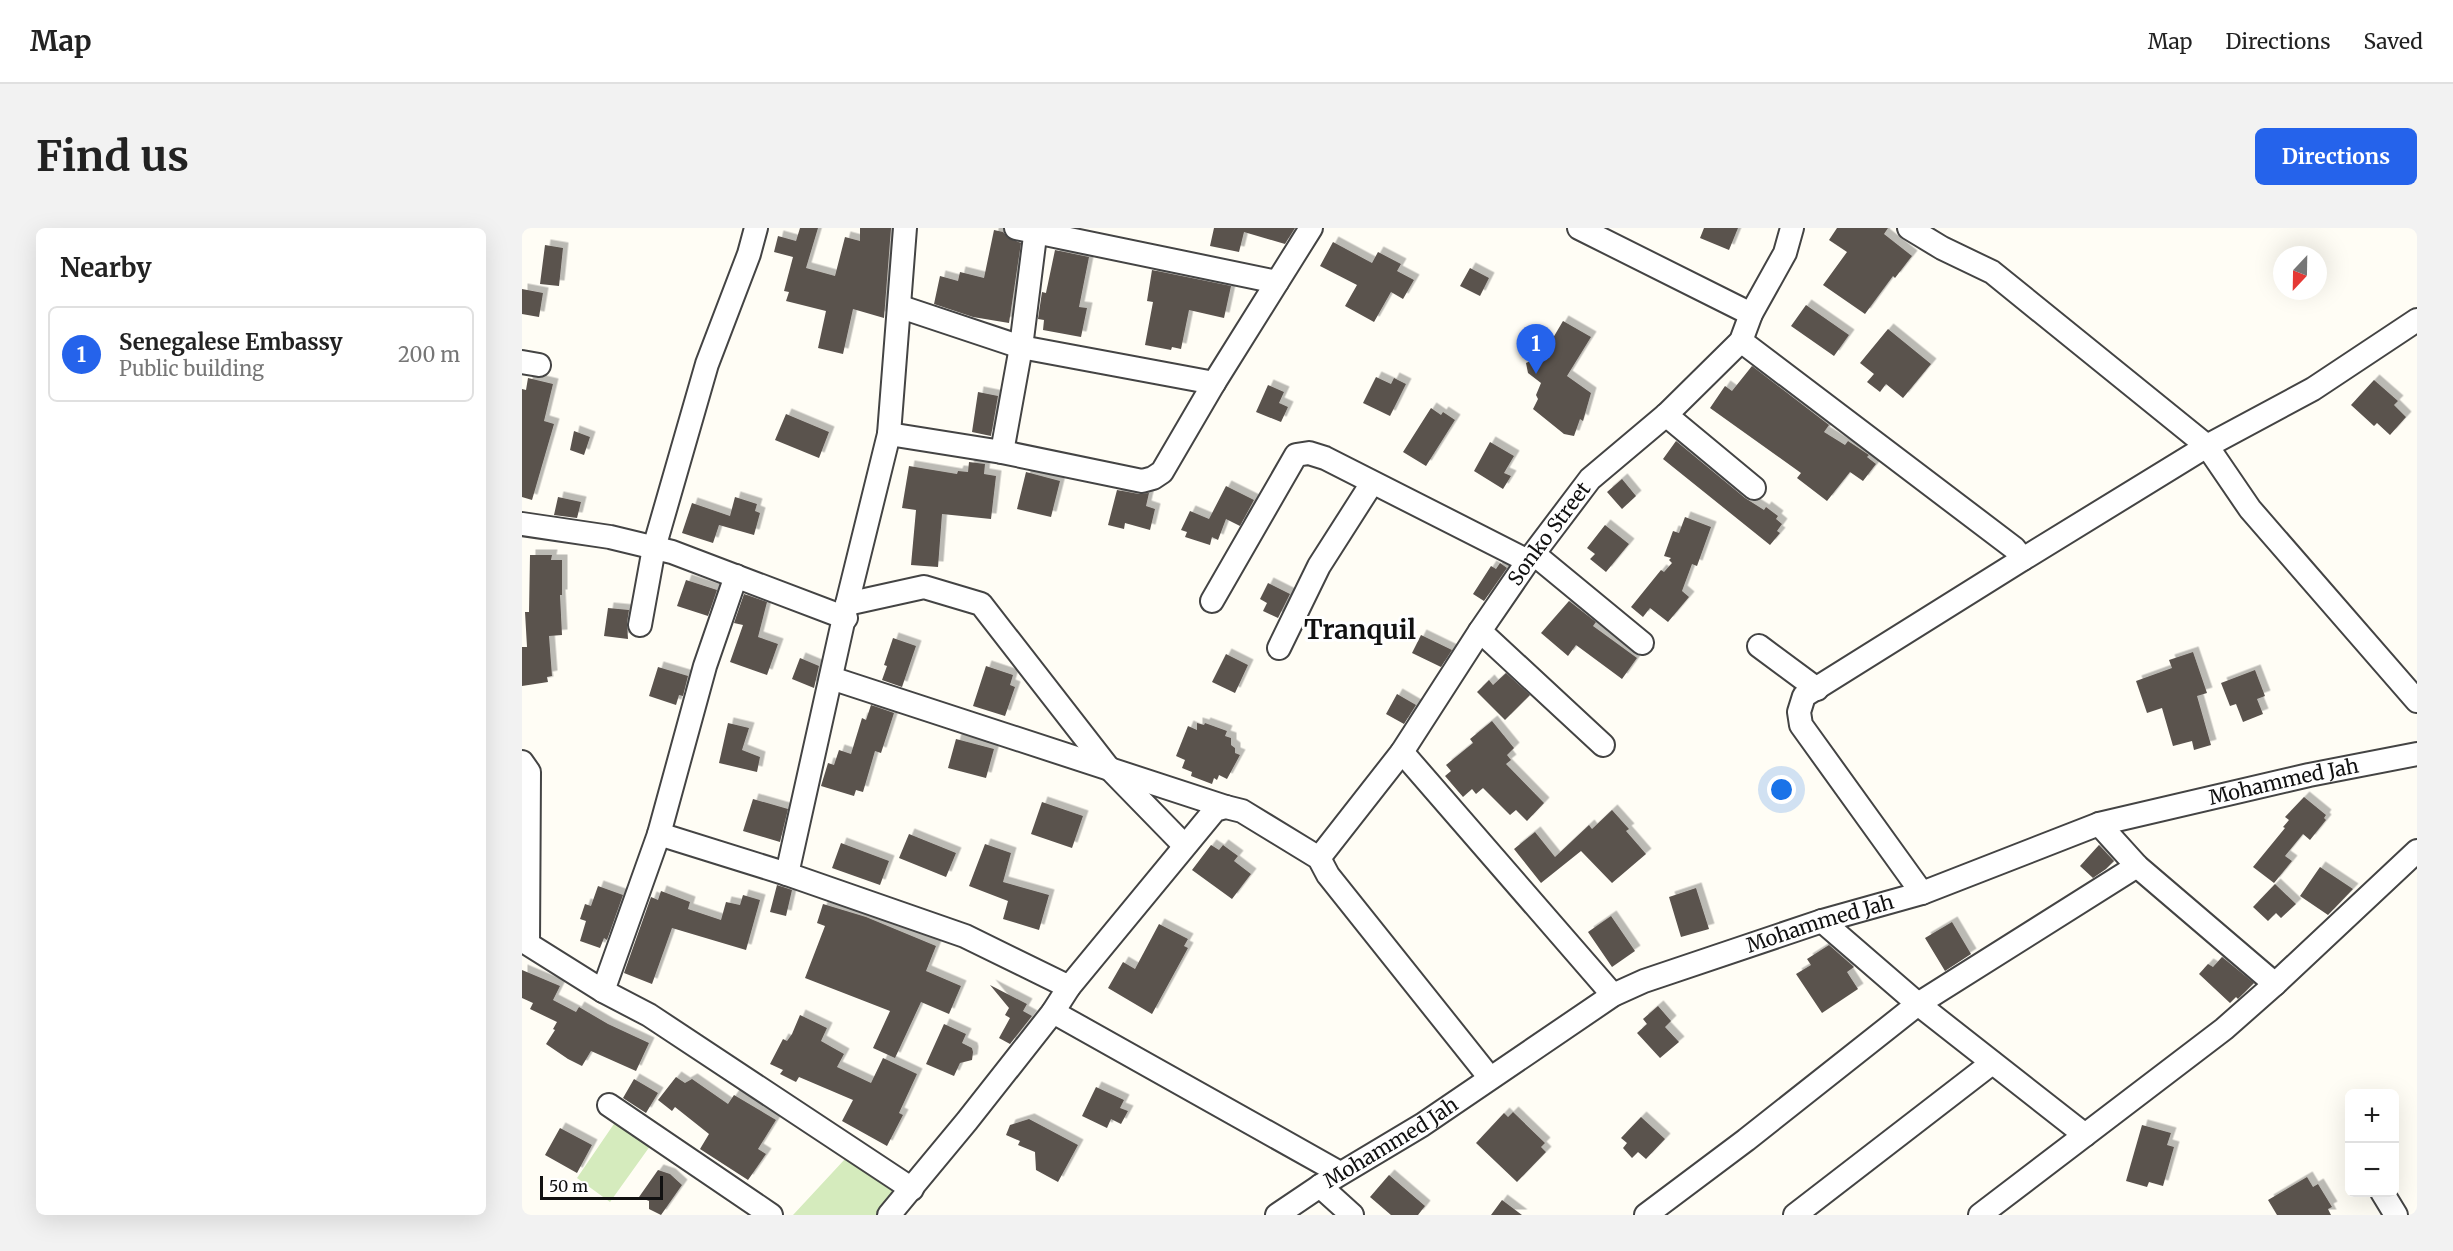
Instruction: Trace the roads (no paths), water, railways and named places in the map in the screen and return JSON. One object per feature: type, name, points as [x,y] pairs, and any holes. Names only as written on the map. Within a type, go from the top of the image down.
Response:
[{"type":"street","points":[[640,625],[654,548],[707,364],[749,254],[756,228]]},
{"type":"street","points":[[787,874],[889,434],[901,307],[905,228]]},
{"type":"street","points":[[889,434],[1002,452],[1142,481],[1153,478],[1162,472],[1214,383],[1311,228]]},
{"type":"street","points":[[1579,228],[1751,314]]},
{"type":"street","name":"Sonko Street","points":[[1319,858],[1402,752],[1480,631],[1531,557],[1590,479],[1666,415],[1740,341],[1751,314],[1785,253],[1792,228]]},
{"type":"street","points":[[1909,228],[1942,248],[1992,272],[2207,446],[2250,509],[2417,701]]},
{"type":"street","points":[[1002,452],[1021,347],[1029,229],[1277,282]]},
{"type":"street","points":[[901,307],[1021,347],[1214,383]]},
{"type":"street","points":[[1922,893],[1801,725],[1799,712],[1804,696],[2207,446],[2313,389],[2417,320]]},
{"type":"street","points":[[1740,341],[2004,540],[2023,559]]},
{"type":"street","points":[[1666,415],[1754,488]]},
{"type":"street","points":[[1212,601],[1296,455],[1309,453],[1324,458],[1372,483],[1531,557],[1642,643]]},
{"type":"street","points":[[1279,648],[1319,566],[1372,483]]},
{"type":"street","points":[[522,524],[610,537],[654,548],[847,611],[924,587],[981,604],[1110,769],[1184,845]]},
{"type":"street","points":[[603,991],[659,834],[705,666],[736,576]]},
{"type":"street","points":[[1480,631],[1603,745]]},
{"type":"street","points":[[1759,646],[1817,689]]},
{"type":"street","points":[[831,678],[1242,811],[1319,858],[1328,875],[1490,1078]]},
{"type":"street","points":[[1402,752],[1613,995]]},
{"type":"street","name":"Mohammed Jah","points":[[1277,1215],[1340,1173],[1422,1125],[1613,995],[1644,981],[1822,921],[1922,893],[2099,824],[2309,775],[2417,754]]},
{"type":"street","points":[[522,762],[529,772],[525,942],[603,991],[649,1015],[912,1189]]},
{"type":"street","points":[[889,1215],[1184,845],[1215,810],[1226,807]]},
{"type":"street","points":[[2099,824],[2137,866],[2275,984]]},
{"type":"street","points":[[659,834],[787,874],[965,936],[1069,987]]},
{"type":"street","points":[[1980,1215],[2224,1029],[2417,851]]},
{"type":"street","points":[[1646,1215],[1918,1005],[2137,866]]},
{"type":"street","points":[[1822,921],[1918,1005],[2085,1135]]},
{"type":"street","points":[[1053,1012],[1340,1173]]},
{"type":"street","points":[[1794,1215],[1992,1063]]},
{"type":"street","points":[[609,1105],[771,1215]]},
{"type":"street","points":[[1320,1186],[1352,1215]]},
{"type":"street","points":[[2385,1197],[2396,1215]]},
{"type":"place","name":"Senegalese Embassy","points":[[1536,374]]},
{"type":"district","name":"Tranquil","points":[[1360,630]]}]
